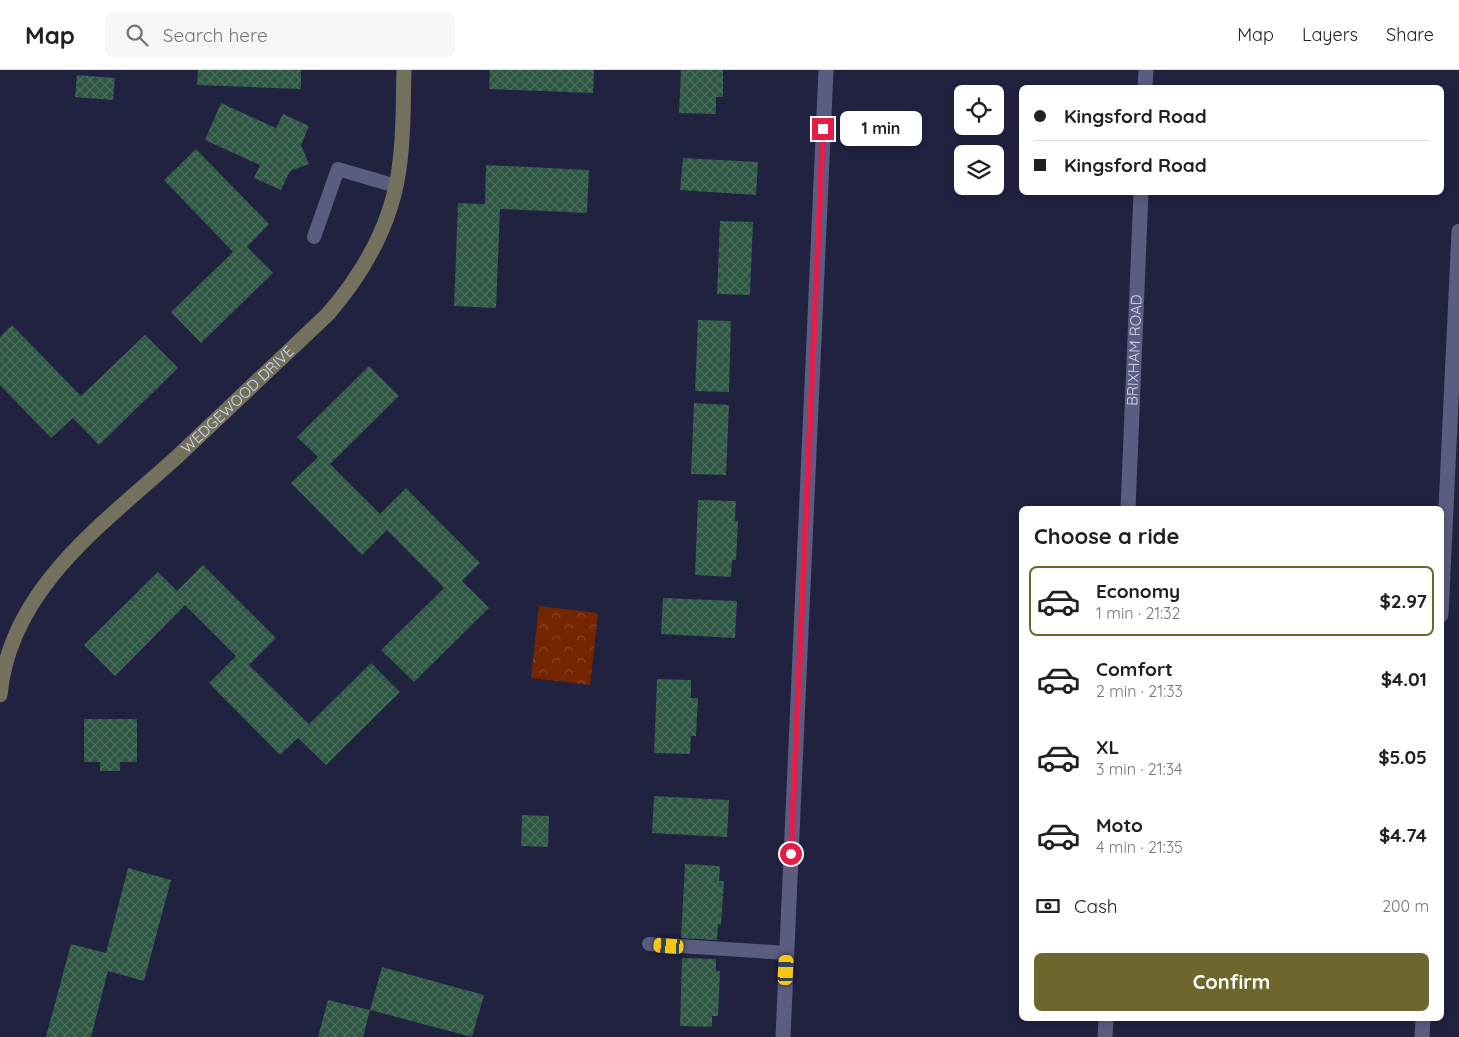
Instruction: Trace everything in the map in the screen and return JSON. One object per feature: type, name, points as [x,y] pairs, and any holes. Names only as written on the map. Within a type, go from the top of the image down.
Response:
[{"type":"street","name":"WEDGEWOOD DRIVE","points":[[0,695],[3,675],[11,649],[28,613],[46,583],[67,557],[89,534],[155,477],[328,314],[348,290],[367,262],[385,225],[396,186],[400,161],[404,70]]},
{"type":"street","points":[[783,1037],[826,70]]},
{"type":"street","points":[[1145,85],[1146,70]]},
{"type":"street","name":"BRIXHAM ROAD","points":[[1128,506],[1141,195]]},
{"type":"street","points":[[1444,552],[1459,231]]},
{"type":"street","points":[[1105,1037],[1106,1021]]},
{"type":"street","points":[[1422,1037],[1423,1021]]},
{"type":"lane","points":[[314,237],[338,169],[396,186]]},
{"type":"lane","points":[[649,944],[787,953]]},
{"type":"green space","points":[[539,606],[598,613],[590,685],[531,678]]},
{"type":"building","points":[[198,70],[301,70],[301,89],[197,85]]},
{"type":"building","points":[[490,70],[594,70],[593,93],[489,89]]},
{"type":"building","points":[[681,70],[723,70],[723,97],[716,97],[716,114],[679,113]]},
{"type":"building","points":[[77,75],[115,78],[113,100],[75,97]]},
{"type":"building","points":[[221,103],[276,128],[283,114],[309,126],[301,145],[309,164],[290,171],[281,190],[254,178],[260,165],[205,140]]},
{"type":"building","points":[[196,149],[269,224],[247,247],[273,273],[201,343],[171,312],[233,252],[164,180]]},
{"type":"building","points":[[683,158],[758,162],[756,195],[680,190]]},
{"type":"building","points":[[486,165],[589,170],[587,213],[500,209],[496,308],[454,306],[458,203],[485,204]]},
{"type":"building","points":[[720,221],[753,222],[750,295],[717,294]]},
{"type":"building","points":[[698,320],[731,321],[729,392],[695,391]]},
{"type":"building","points":[[12,325],[81,396],[145,335],[178,368],[99,445],[73,418],[51,438],[0,385],[0,337]]},
{"type":"building","points":[[369,366],[399,396],[330,464],[380,514],[406,488],[480,563],[462,581],[489,608],[414,682],[381,650],[444,588],[387,530],[362,555],[291,483],[318,457],[297,437]]},
{"type":"building","points":[[694,403],[729,405],[726,475],[691,474]]},
{"type":"building","points":[[698,500],[736,501],[735,521],[738,521],[736,560],[732,560],[731,577],[695,575]]},
{"type":"building","points":[[203,565],[276,638],[249,665],[309,724],[371,663],[400,692],[326,765],[298,738],[280,755],[209,683],[236,656],[185,605],[115,676],[84,645],[158,572],[177,591]]},
{"type":"building","points":[[663,598],[737,601],[735,638],[661,634]]},
{"type":"building","points":[[657,679],[691,680],[691,698],[698,698],[696,736],[691,736],[690,754],[654,753]]},
{"type":"building","points":[[84,719],[137,719],[137,762],[120,762],[120,771],[100,771],[100,762],[84,762]]},
{"type":"building","points":[[654,796],[729,800],[727,837],[652,833]]},
{"type":"building","points":[[522,815],[549,816],[548,847],[521,846]]},
{"type":"building","points":[[685,864],[720,866],[719,881],[724,881],[721,925],[718,924],[717,940],[681,938]]},
{"type":"building","points":[[128,868],[171,880],[144,981],[108,971],[91,1037],[46,1037],[71,944],[106,953]]},
{"type":"building","points":[[682,958],[716,959],[716,971],[720,971],[718,1016],[712,1016],[712,1027],[680,1026]]},
{"type":"building","points":[[382,967],[484,995],[472,1037],[370,1010]]},
{"type":"building","points":[[328,1000],[370,1010],[363,1037],[318,1037]]},
{"type":"route","points":[[791,854],[823,129]]}]
